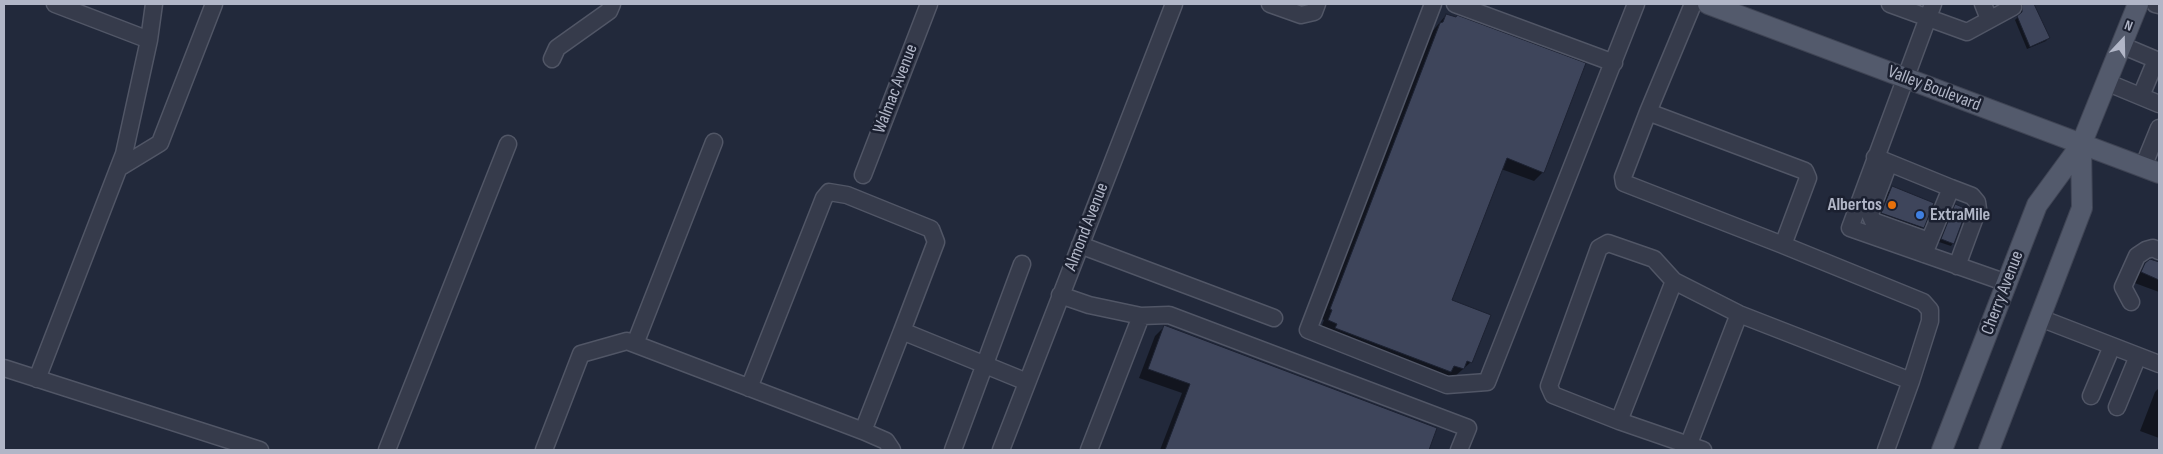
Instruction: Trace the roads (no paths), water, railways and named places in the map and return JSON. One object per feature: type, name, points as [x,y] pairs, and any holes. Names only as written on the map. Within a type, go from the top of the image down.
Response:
[{"type":"main road","name":"Valley Boulevard","points":[[1708,4],[2151,170]]},
{"type":"main road","name":"Cherry Avenue","points":[[1942,450],[2037,205],[2081,145],[2138,4]]},
{"type":"main road","name":"Cherry Avenue","points":[[1990,450],[2082,208],[2081,145]]},
{"type":"street","points":[[55,4],[149,40]]},
{"type":"street","points":[[37,379],[124,154],[149,40],[154,4]]},
{"type":"street","points":[[119,168],[160,143],[214,4]]},
{"type":"street","points":[[552,59],[557,48],[609,11],[612,4]]},
{"type":"street","name":"Walmac Avenue","points":[[863,175],[929,4]]},
{"type":"street","name":"Almond Avenue","points":[[1000,450],[1174,4]]},
{"type":"street","points":[[1270,4],[1301,15],[1314,12],[1317,4]]},
{"type":"street","points":[[1433,4],[1308,330],[1447,386],[1487,382],[1636,4]]},
{"type":"street","points":[[1455,4],[1614,63]]},
{"type":"street","points":[[1693,4],[1648,112],[1623,177],[1624,183],[1632,188],[1783,244],[1923,302],[1930,310],[1930,321],[1886,450]]},
{"type":"street","points":[[1890,4],[1930,11],[1967,32],[2013,7]]},
{"type":"street","points":[[1983,4],[1990,19]]},
{"type":"street","points":[[2155,4],[2159,5]]},
{"type":"street","points":[[1930,11],[1904,77],[1870,214],[1873,221],[1926,247],[1958,266],[2007,284]]},
{"type":"street","points":[[2121,45],[2157,61],[2141,96]]},
{"type":"street","points":[[2106,82],[2159,104]]},
{"type":"street","points":[[1648,112],[1805,171],[1808,178],[1783,244]]},
{"type":"street","points":[[2151,170],[2158,132]]},
{"type":"street","points":[[635,344],[714,142]]},
{"type":"street","points":[[387,450],[508,144]]},
{"type":"street","points":[[1882,160],[1972,196],[1977,202],[1978,208],[1958,266]]},
{"type":"street","points":[[1882,160],[1850,228],[1926,247]]},
{"type":"street","points":[[1926,247],[1950,188]]},
{"type":"street","points":[[749,388],[824,198],[829,192],[847,195],[931,229],[936,242],[863,431]]},
{"type":"street","points":[[1739,314],[1695,448],[1553,395],[1549,386],[1600,248],[1608,243],[1654,259],[1674,281],[1739,314],[1911,381]]},
{"type":"street","points":[[1080,245],[1274,318]]},
{"type":"street","points":[[2131,302],[2123,288],[2137,256],[2152,248],[2159,251]]},
{"type":"street","points":[[953,450],[1022,264]]},
{"type":"street","points":[[1619,421],[1674,281]]},
{"type":"street","points":[[1060,295],[1089,305],[1141,316],[1169,315],[1468,428],[1459,450]]},
{"type":"street","points":[[1089,450],[1141,316]]},
{"type":"street","points":[[2040,318],[2159,364]]},
{"type":"street","points":[[902,331],[1027,382]]},
{"type":"street","points":[[544,450],[581,354],[627,341],[863,431],[886,441],[892,450]]},
{"type":"street","points":[[2091,396],[2112,346]]},
{"type":"street","points":[[2118,407],[2138,356]]},
{"type":"street","points":[[4,368],[260,450]]},
{"type":"place","name":"Albertos","points":[[1892,205]]},
{"type":"place","name":"ExtraMile","points":[[1920,215]]}]
